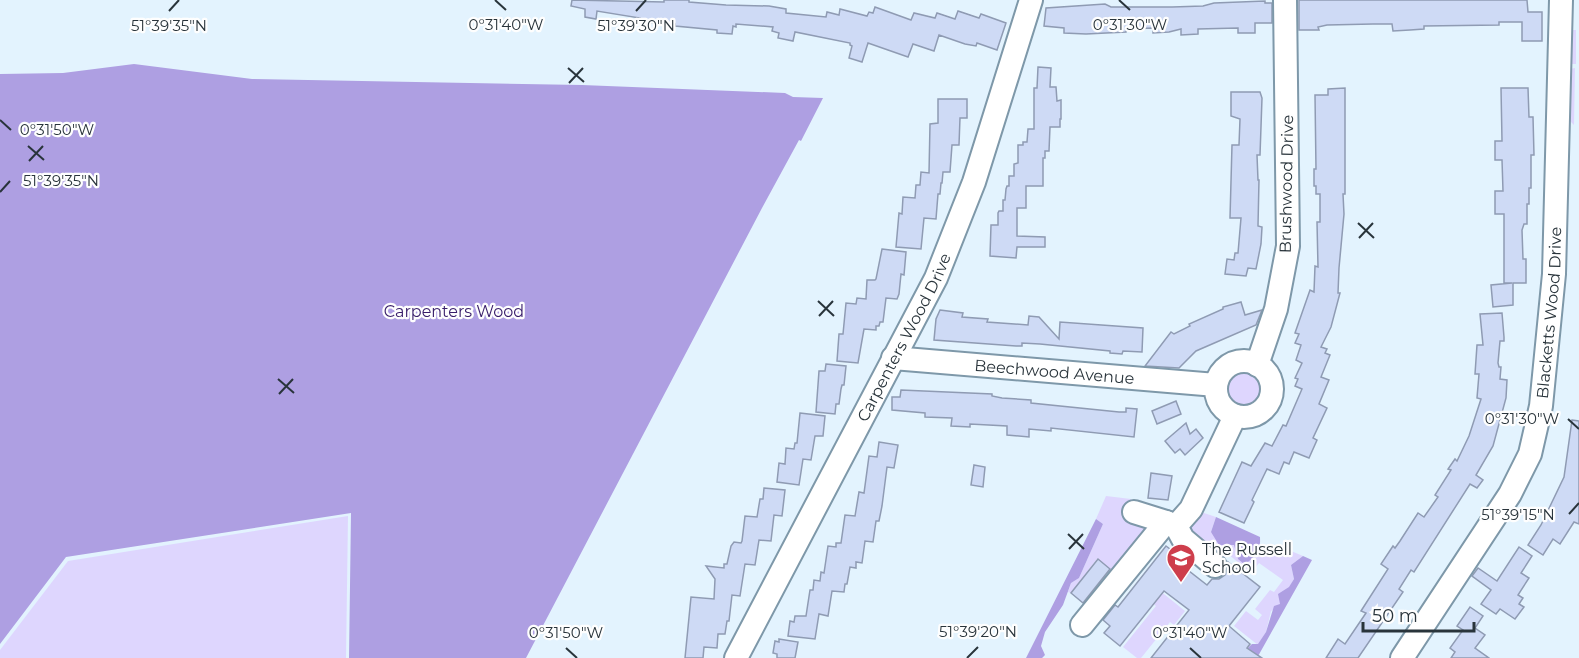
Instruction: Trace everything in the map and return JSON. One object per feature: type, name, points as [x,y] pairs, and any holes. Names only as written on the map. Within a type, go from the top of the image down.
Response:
[{"type":"street","name":"Carpenters Wood Drive","points":[[736,658],[936,278],[974,182],[1031,0]]},
{"type":"street","name":"Brushwood Drive","points":[[1257,365],[1276,309],[1288,246],[1285,0]]},
{"type":"street","name":"Blacketts Wood Drive","points":[[1402,658],[1510,495],[1530,454],[1541,406],[1554,273],[1562,0]]},
{"type":"street","name":"Beechwood Avenue","points":[[893,358],[1216,385]]},
{"type":"street","points":[[1249,362],[1264,370],[1270,378],[1272,387],[1268,405],[1253,416],[1235,416],[1222,406],[1218,399],[1216,385],[1220,376],[1232,364],[1249,362]]},
{"type":"street","points":[[1082,626],[1171,524],[1191,508],[1235,416]]},
{"type":"street","points":[[1134,512],[1171,524],[1183,539],[1215,566]]},
{"type":"shaded area","points":[[1572,30],[1576,30],[1576,64],[1571,64]]},
{"type":"shaded area","points":[[1575,68],[1574,125],[1569,120],[1570,69]]},
{"type":"shaded area","points":[[1245,370],[1259,375],[1264,389],[1259,403],[1245,408],[1231,403],[1226,389],[1231,375]]},
{"type":"shaded area","points":[[1106,496],[1131,499],[1128,514],[1157,528],[1115,573],[1097,559],[1071,593],[1068,592],[1071,583],[1079,578],[1103,524],[1096,519]]},
{"type":"shaded area","points":[[1198,511],[1216,517],[1211,532],[1235,545],[1238,559],[1254,559],[1259,548],[1274,555],[1279,546],[1303,556],[1291,565],[1294,579],[1280,605],[1271,611],[1266,632],[1258,645],[1234,626],[1246,611],[1258,620],[1262,615],[1255,609],[1270,590],[1274,592],[1283,580],[1259,563],[1251,573],[1228,554],[1221,561],[1189,530]]},
{"type":"shaded area","points":[[348,516],[346,658],[0,658],[0,650],[68,561]]},
{"type":"shaded area","points":[[1159,590],[1185,611],[1174,625],[1170,622],[1141,658],[1137,658],[1123,647],[1156,606],[1150,601]]},
{"type":"green space","name":"Carpenters Wood","points":[[134,64],[252,79],[582,85],[785,93],[793,97],[823,98],[762,208],[526,658],[349,658],[351,513],[66,557],[0,644],[0,74],[63,73]]},
{"type":"green space","points":[[1216,517],[1260,537],[1259,550],[1252,559],[1244,564],[1238,559],[1234,545],[1219,545],[1211,532]]},
{"type":"green space","points":[[1096,519],[1103,524],[1079,578],[1071,583],[1063,605],[1045,632],[1041,646],[1045,655],[1042,658],[1026,658]]},
{"type":"green space","points":[[1303,556],[1312,560],[1257,658],[1237,658],[1252,644],[1258,644],[1266,632],[1274,606],[1280,604],[1278,594],[1289,587],[1294,579],[1291,565]]},
{"type":"building","points":[[572,0],[664,2],[664,0],[689,0],[689,2],[726,5],[769,6],[786,9],[786,13],[826,17],[827,12],[839,15],[840,9],[867,16],[869,12],[873,13],[875,7],[911,20],[914,13],[935,18],[937,13],[955,19],[958,11],[979,18],[981,14],[1006,23],[997,50],[977,43],[976,46],[965,44],[939,35],[934,51],[913,44],[908,57],[868,43],[862,62],[849,58],[852,46],[850,43],[795,32],[793,41],[778,38],[779,33],[772,31],[773,27],[736,24],[736,27],[733,26],[732,34],[717,33],[717,30],[675,26],[675,24],[639,22],[640,18],[597,11],[596,19],[585,17],[585,9],[571,6]]},
{"type":"building","points":[[1299,0],[1527,0],[1528,12],[1542,12],[1542,41],[1522,41],[1522,22],[1499,22],[1499,25],[1424,26],[1424,29],[1393,31],[1392,24],[1327,25],[1318,27],[1319,30],[1299,30]]},
{"type":"building","points":[[1265,1],[1265,3],[1272,3],[1272,23],[1255,23],[1255,33],[1238,33],[1238,28],[1198,29],[1198,34],[1181,35],[1181,29],[1153,33],[1153,28],[1086,34],[1064,33],[1064,28],[1044,26],[1046,8],[1105,4],[1111,7],[1172,7]]},
{"type":"building","points":[[1038,67],[1051,68],[1050,87],[1056,87],[1057,101],[1061,100],[1061,119],[1060,127],[1050,127],[1049,151],[1045,151],[1045,158],[1043,158],[1043,186],[1026,186],[1026,208],[1017,208],[1017,236],[1045,237],[1045,247],[1017,247],[1016,258],[990,256],[991,225],[998,225],[998,213],[1003,211],[1003,200],[1005,200],[1007,186],[1009,186],[1009,176],[1014,176],[1014,164],[1018,163],[1018,145],[1027,142],[1028,129],[1034,129],[1034,88],[1037,88]]},
{"type":"building","points":[[1345,88],[1345,194],[1343,194],[1344,214],[1339,268],[1338,293],[1340,293],[1331,327],[1321,347],[1327,349],[1325,353],[1330,355],[1321,377],[1329,380],[1319,404],[1327,408],[1313,438],[1317,440],[1309,458],[1294,452],[1289,464],[1284,462],[1279,474],[1267,469],[1244,523],[1219,512],[1242,462],[1251,466],[1265,443],[1272,446],[1283,425],[1286,426],[1302,389],[1295,386],[1298,379],[1295,378],[1302,363],[1296,360],[1301,345],[1295,343],[1299,334],[1295,333],[1310,290],[1314,292],[1315,266],[1318,267],[1317,222],[1320,222],[1320,194],[1316,194],[1316,186],[1314,186],[1314,169],[1316,169],[1315,95],[1328,95],[1328,89]]},
{"type":"building","points":[[1501,88],[1528,88],[1529,117],[1533,117],[1534,155],[1531,155],[1531,188],[1529,188],[1529,204],[1527,204],[1527,224],[1524,224],[1522,230],[1523,259],[1526,259],[1526,283],[1513,283],[1513,305],[1493,307],[1491,285],[1512,283],[1504,283],[1504,214],[1495,214],[1495,191],[1503,191],[1502,160],[1495,160],[1495,141],[1502,141]]},
{"type":"building","points":[[1231,92],[1260,92],[1262,98],[1260,155],[1257,155],[1258,226],[1262,227],[1261,244],[1256,269],[1248,268],[1246,276],[1225,274],[1227,259],[1234,260],[1235,253],[1238,253],[1241,218],[1230,218],[1232,145],[1239,145],[1240,119],[1231,116]]},
{"type":"building","points":[[938,99],[967,99],[967,118],[960,118],[959,145],[952,145],[950,172],[943,172],[936,219],[924,218],[921,249],[896,247],[903,197],[915,198],[916,185],[920,185],[921,172],[929,173],[930,124],[938,123]]},
{"type":"building","points":[[882,249],[906,252],[904,275],[901,274],[897,299],[886,298],[883,322],[876,326],[876,330],[864,329],[858,363],[837,361],[839,334],[843,334],[846,303],[856,304],[857,298],[866,299],[867,280],[876,279]]},
{"type":"building","points":[[1241,302],[1245,315],[1262,310],[1256,325],[1196,351],[1179,368],[1145,366],[1171,332],[1174,334],[1223,307]]},
{"type":"building","points":[[940,310],[963,313],[962,317],[988,319],[987,322],[1028,325],[1029,316],[1039,317],[1059,339],[1060,322],[1143,328],[1142,352],[1123,351],[1122,354],[1040,344],[1022,343],[1022,346],[1016,346],[934,340],[936,319]]},
{"type":"building","points":[[1502,313],[1504,341],[1500,341],[1498,363],[1501,367],[1500,379],[1507,380],[1506,398],[1493,446],[1476,475],[1483,480],[1477,488],[1470,484],[1414,572],[1411,570],[1399,589],[1403,592],[1358,658],[1326,658],[1338,639],[1345,644],[1366,613],[1361,611],[1388,569],[1381,564],[1393,546],[1395,548],[1418,513],[1424,517],[1438,497],[1435,495],[1451,470],[1448,469],[1455,459],[1457,461],[1469,436],[1481,399],[1477,398],[1479,374],[1475,374],[1477,345],[1483,345],[1480,314]]},
{"type":"building","points":[[826,364],[846,366],[844,385],[842,385],[839,404],[836,404],[835,414],[816,412],[819,371],[825,371]]},
{"type":"building","points":[[901,390],[992,394],[992,396],[1002,398],[1031,400],[1031,403],[1119,412],[1126,412],[1126,408],[1137,409],[1134,437],[1051,428],[1051,431],[1029,429],[1029,437],[1007,435],[1007,426],[970,424],[970,427],[951,426],[952,418],[925,417],[925,413],[892,410],[892,397],[900,397]]},
{"type":"building","points":[[1176,401],[1181,414],[1157,424],[1152,411]]},
{"type":"building","points":[[800,413],[825,416],[823,436],[815,436],[811,460],[803,459],[799,485],[777,482],[779,463],[785,464],[786,448],[794,449],[797,443]]},
{"type":"building","points":[[1572,420],[1579,421],[1579,524],[1574,522],[1560,544],[1553,539],[1543,555],[1528,545],[1541,525],[1564,477]]},
{"type":"building","points":[[1186,423],[1190,434],[1196,429],[1203,438],[1185,455],[1180,449],[1175,453],[1165,441]]},
{"type":"building","points":[[879,442],[898,445],[894,468],[887,467],[882,506],[879,521],[876,521],[873,542],[865,541],[862,563],[856,562],[856,568],[850,567],[844,592],[832,591],[828,616],[819,614],[815,639],[788,636],[790,621],[794,622],[795,616],[806,616],[814,580],[820,581],[821,572],[824,573],[828,546],[836,547],[836,543],[841,543],[845,515],[855,516],[859,492],[864,493],[869,456],[877,457]]},
{"type":"building","points":[[974,465],[985,467],[983,487],[971,485]]},
{"type":"building","points":[[1151,473],[1172,476],[1168,500],[1148,498]]},
{"type":"building","points":[[764,488],[785,490],[782,516],[774,515],[771,541],[759,540],[755,565],[745,564],[740,596],[732,595],[729,621],[727,621],[725,634],[718,634],[717,648],[704,647],[703,658],[685,658],[691,597],[714,599],[715,579],[706,566],[724,568],[724,564],[727,564],[731,546],[734,542],[741,543],[742,541],[745,516],[757,517]]},
{"type":"building","name":"The Russell School","points":[[1166,546],[1187,562],[1184,567],[1207,585],[1212,579],[1219,579],[1225,575],[1228,562],[1260,587],[1229,626],[1250,644],[1247,648],[1262,658],[1151,658],[1189,610],[1164,591],[1120,646],[1104,633],[1110,626],[1103,620],[1115,605],[1118,607]]},
{"type":"building","points":[[1519,547],[1532,556],[1521,573],[1529,578],[1518,595],[1523,598],[1519,604],[1524,607],[1515,619],[1500,609],[1496,614],[1481,604],[1491,590],[1472,576],[1478,568],[1497,581]]},
{"type":"building","points":[[1098,559],[1110,569],[1083,603],[1071,593]]},
{"type":"building","points":[[1470,607],[1483,616],[1475,628],[1485,635],[1475,648],[1489,658],[1451,658],[1455,652],[1450,648],[1463,630],[1457,626]]},
{"type":"building","points":[[779,639],[798,642],[795,658],[777,658],[777,654],[773,653],[775,641],[779,642]]},
{"type":"place","name":"The Russell School","points":[[1181,584]]}]
